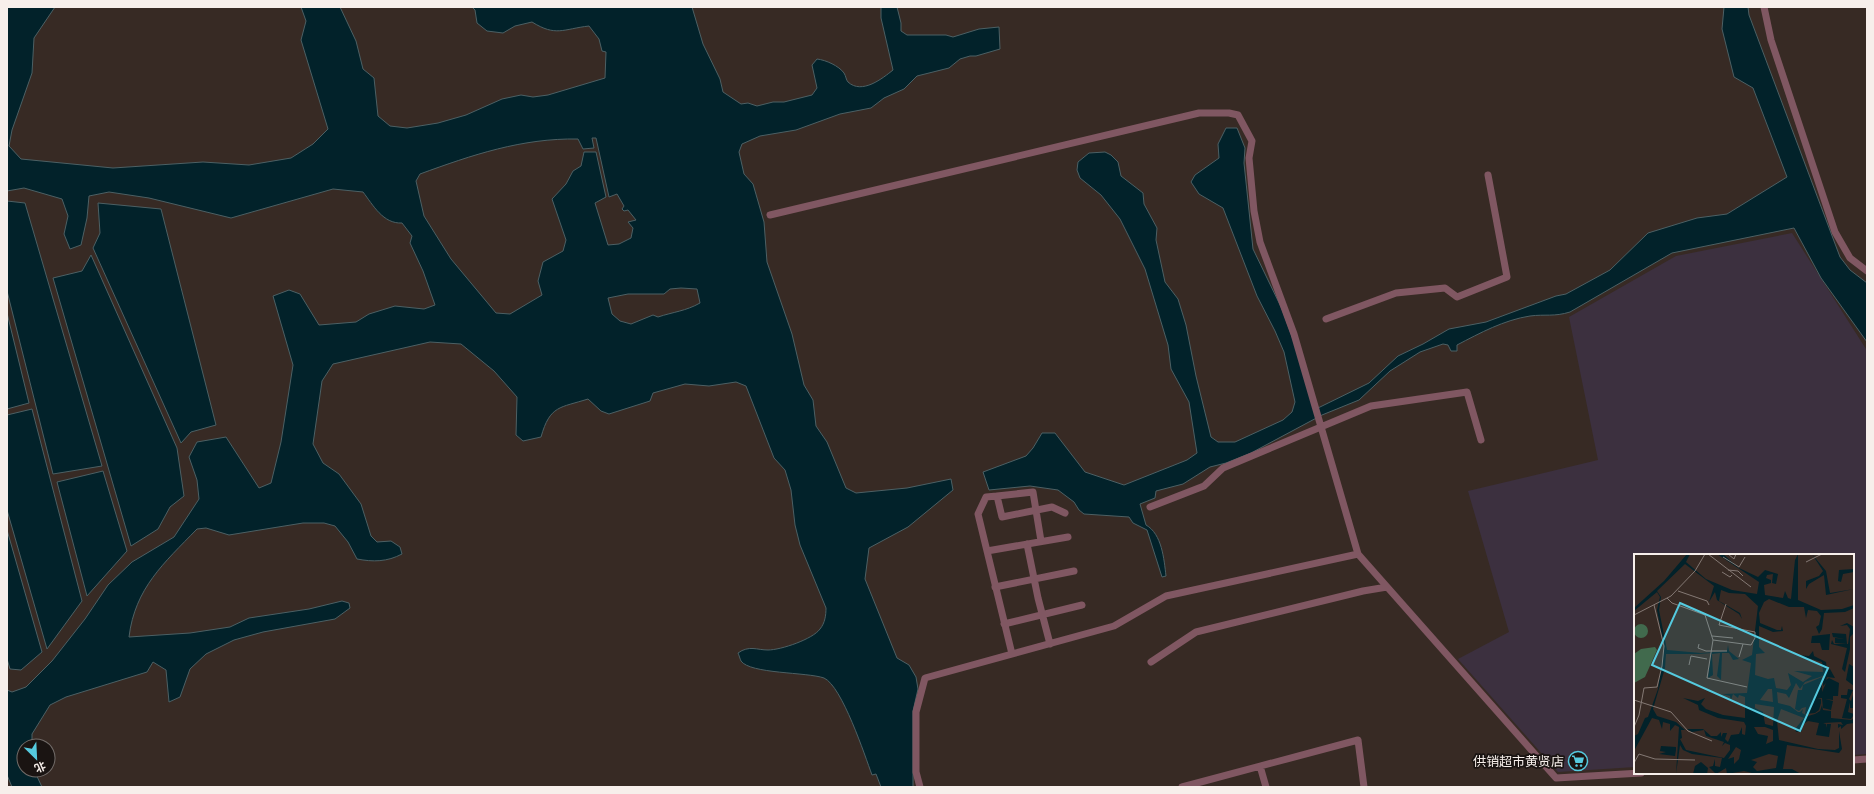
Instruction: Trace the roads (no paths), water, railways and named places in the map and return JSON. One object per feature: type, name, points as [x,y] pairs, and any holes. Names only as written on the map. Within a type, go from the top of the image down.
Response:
[{"type":"street","points":[[1764,7],[1771,40],[1835,232],[1850,258],[1867,271]]},
{"type":"street","points":[[770,215],[1199,113],[1229,113],[1238,115],[1252,141],[1250,165],[1254,212],[1260,242],[1294,334],[1358,554],[1556,778],[1634,773]]},
{"type":"street","points":[[1326,319],[1396,293],[1445,288],[1457,297],[1507,277],[1488,175]]},
{"type":"street","points":[[1150,507],[1204,486],[1223,468],[1320,423],[1371,406],[1468,392],[1481,440]]},
{"type":"street","points":[[1012,654],[978,514],[986,498],[1033,492],[1041,542]]},
{"type":"street","points":[[997,496],[1002,517],[1052,507],[1065,513]]},
{"type":"street","points":[[987,551],[1068,537]]},
{"type":"street","points":[[1027,544],[1042,615],[1050,644]]},
{"type":"street","points":[[920,787],[916,772],[916,712],[925,678],[1114,626],[1166,596],[1358,554]]},
{"type":"street","points":[[996,587],[1074,570]]},
{"type":"street","points":[[1151,662],[1196,632],[1363,591],[1387,587]]},
{"type":"street","points":[[1004,624],[1082,605]]},
{"type":"street","points":[[1182,787],[1358,740],[1364,787]]},
{"type":"street","points":[[1854,760],[1867,759]]},
{"type":"street","points":[[1260,766],[1266,787]]},
{"type":"water","points":[[7,7],[55,7],[34,38],[32,73],[12,130],[9,146],[21,159],[113,168],[203,162],[249,165],[291,158],[313,144],[328,129],[301,40],[306,21],[301,7],[340,7],[356,41],[363,69],[374,78],[378,116],[390,126],[407,128],[438,123],[466,115],[502,99],[521,95],[533,97],[548,95],[605,78],[606,52],[602,51],[599,39],[589,26],[554,31],[540,27],[532,22],[515,26],[503,33],[487,31],[477,23],[475,10],[472,7],[692,7],[703,44],[720,79],[723,92],[741,104],[748,103],[757,106],[773,102],[784,102],[812,95],[817,88],[812,65],[817,59],[836,66],[842,70],[848,82],[854,86],[860,87],[878,81],[893,70],[881,18],[881,7],[897,7],[901,23],[901,31],[907,35],[946,35],[953,37],[979,29],[999,27],[1000,49],[960,59],[949,68],[917,76],[904,89],[884,98],[871,108],[840,114],[796,130],[760,136],[742,144],[739,152],[744,174],[753,184],[764,222],[767,262],[792,334],[804,385],[813,400],[816,426],[827,442],[846,488],[856,493],[907,488],[951,479],[953,490],[908,527],[869,548],[865,579],[897,658],[909,665],[916,677],[918,689],[913,711],[913,787],[881,787],[876,774],[872,775],[845,707],[831,684],[824,678],[767,671],[746,665],[741,661],[738,653],[746,649],[753,648],[774,650],[804,640],[816,633],[823,624],[826,608],[800,545],[795,525],[791,490],[785,470],[774,458],[746,386],[736,382],[709,386],[685,384],[653,393],[650,401],[609,414],[601,411],[588,399],[557,409],[548,419],[541,437],[523,441],[516,435],[517,397],[494,371],[461,344],[430,342],[333,364],[322,381],[313,444],[323,463],[339,474],[361,504],[371,536],[377,542],[391,541],[400,547],[402,554],[391,559],[380,561],[357,559],[348,542],[335,526],[324,523],[303,523],[229,535],[206,528],[197,529],[173,553],[144,590],[132,620],[129,637],[190,633],[230,627],[249,618],[309,609],[342,601],[349,603],[350,608],[335,619],[263,632],[234,640],[206,654],[190,669],[180,697],[169,702],[166,670],[153,662],[147,672],[66,697],[50,705],[32,734],[32,738],[16,738],[16,778],[38,778],[42,787],[12,787],[7,775],[7,690],[12,692],[26,687],[52,661],[85,619],[108,585],[132,562],[174,537],[199,499],[197,480],[189,457],[197,442],[226,437],[259,488],[271,483],[281,442],[293,365],[273,296],[289,290],[300,294],[319,325],[356,322],[369,314],[395,306],[424,309],[435,305],[423,271],[410,243],[412,236],[402,223],[389,220],[379,213],[363,192],[333,189],[231,218],[149,198],[109,192],[89,196],[87,218],[81,245],[70,249],[64,234],[68,216],[62,199],[24,188],[7,191]],"holes":[[[592,138],[596,138],[609,197],[617,194],[624,206],[622,209],[624,211],[628,210],[636,220],[628,222],[633,228],[631,238],[619,244],[608,245],[595,203],[606,197],[596,152],[584,152],[581,166],[573,171],[566,184],[552,199],[566,240],[563,251],[543,262],[538,281],[542,295],[510,314],[496,313],[451,259],[424,216],[416,181],[420,174],[459,160],[498,149],[537,141],[557,139],[578,139],[583,149],[594,148]],[[670,289],[697,289],[700,303],[695,306],[658,317],[653,315],[631,324],[620,321],[612,314],[608,298],[628,294],[664,294]]]},
{"type":"water","points":[[1724,7],[1748,7],[1749,15],[1840,257],[1850,270],[1867,283],[1867,342],[1821,278],[1794,228],[1672,253],[1570,312],[1530,316],[1511,321],[1474,336],[1457,345],[1457,351],[1451,351],[1448,345],[1443,344],[1420,352],[1390,371],[1359,400],[1322,415],[1251,453],[1226,463],[1210,467],[1183,484],[1156,491],[1155,498],[1140,504],[1146,525],[1156,534],[1159,541],[1166,576],[1162,577],[1147,530],[1133,523],[1129,517],[1084,514],[1079,510],[1074,502],[1058,490],[1030,486],[989,490],[983,472],[1026,456],[1042,433],[1055,433],[1085,472],[1124,485],[1187,460],[1197,453],[1189,402],[1171,369],[1168,345],[1145,269],[1120,219],[1101,195],[1080,178],[1077,170],[1078,162],[1089,153],[1105,152],[1111,155],[1118,162],[1121,176],[1143,193],[1144,204],[1157,228],[1156,240],[1165,282],[1178,299],[1186,325],[1196,376],[1211,437],[1218,442],[1235,442],[1283,420],[1292,412],[1295,402],[1284,352],[1257,296],[1223,208],[1199,194],[1191,182],[1195,175],[1219,158],[1218,144],[1226,128],[1237,128],[1245,148],[1244,163],[1253,249],[1282,309],[1318,408],[1369,383],[1398,356],[1449,329],[1486,322],[1556,296],[1566,294],[1610,270],[1648,233],[1697,218],[1727,214],[1787,177],[1753,88],[1734,77],[1722,29]]},
{"type":"water","points":[[7,201],[25,203],[102,466],[53,474],[7,291]]},
{"type":"water","points":[[98,203],[161,209],[216,425],[191,432],[181,443],[93,248],[100,233]]},
{"type":"water","points":[[91,255],[177,448],[184,496],[170,507],[158,529],[131,546],[53,278],[82,271]]},
{"type":"water","points":[[7,313],[29,403],[7,409]]},
{"type":"water","points":[[32,409],[82,601],[47,649],[7,510],[7,415]]},
{"type":"water","points":[[103,471],[127,551],[87,596],[57,482]]},
{"type":"water","points":[[7,530],[42,652],[21,670],[10,669],[7,659]]},
{"type":"place","name":"供销超市黄贤店","points":[[1578,761]]}]
